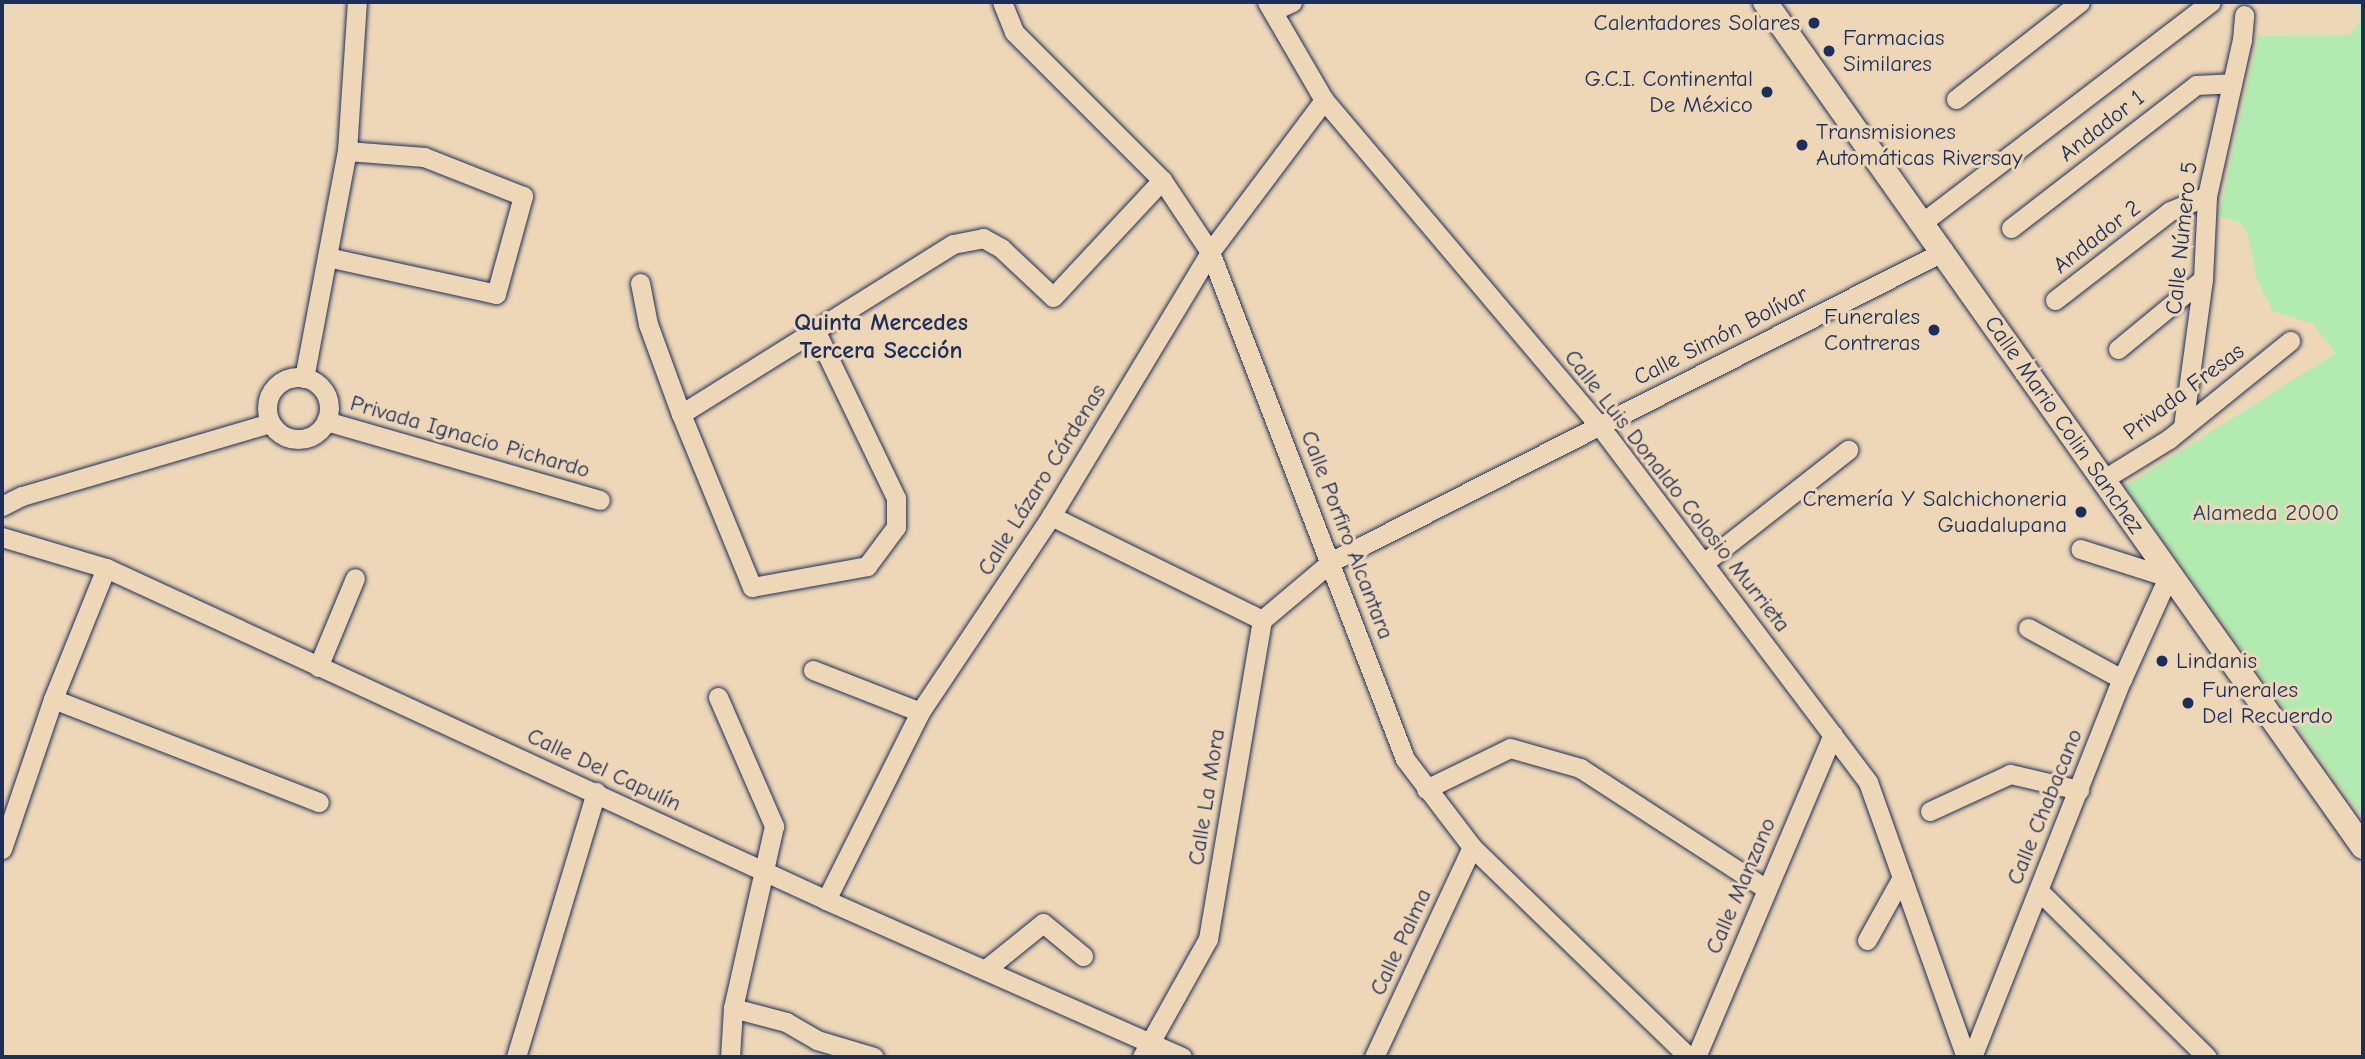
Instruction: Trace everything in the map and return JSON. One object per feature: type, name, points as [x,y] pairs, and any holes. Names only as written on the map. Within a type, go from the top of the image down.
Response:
[{"type":"main road","name":"Calle Mario Colin Sanchez","points":[[1765,2],[2104,479],[2168,577],[2363,848]]},
{"type":"street","points":[[304,378],[346,151],[357,2]]},
{"type":"street","name":"Calle Porfiro Alcantara","points":[[1002,2],[1014,32],[1162,180],[1210,252],[1332,561],[1405,759],[1472,847],[1689,1057]]},
{"type":"street","points":[[1270,6],[1293,2]]},
{"type":"street","points":[[1956,99],[2080,2]]},
{"type":"street","points":[[1923,222],[2211,2]]},
{"type":"street","name":"Calle Luis Donaldo Colosio Murrieta","points":[[1270,6],[1324,100],[1599,425],[1705,562],[1868,782],[1966,1057]]},
{"type":"street","name":"Calle Número 5","points":[[2183,427],[2203,279],[2207,196],[2244,15]]},
{"type":"street","name":"Andador 1","points":[[2011,228],[2196,85],[2231,83]]},
{"type":"street","name":"Calle Lázaro Cárdenas","points":[[826,901],[920,712],[1051,516],[1210,252],[1324,100]]},
{"type":"street","points":[[327,257],[495,295],[523,196],[424,157],[346,151]]},
{"type":"street","points":[[681,414],[953,244],[983,238],[1001,248],[1053,297],[1162,180]]},
{"type":"street","name":"Andador 2","points":[[2055,300],[2170,211],[2207,196]]},
{"type":"street","name":"Calle Simón Bolívar","points":[[1332,561],[1944,251]]},
{"type":"street","points":[[2118,349],[2203,279]]},
{"type":"street","points":[[640,283],[648,324],[681,414],[752,587],[867,566],[896,527],[895,498],[816,332]]},
{"type":"street","name":"Privada Fresas","points":[[2104,479],[2183,427],[2290,341]]},
{"type":"street","points":[[304,378],[325,394],[326,421],[313,435],[294,439],[270,423],[270,394],[284,380],[304,378]]},
{"type":"street","name":"Privada Ignacio Pichardo","points":[[326,421],[600,500]]},
{"type":"street","points":[[2,506],[22,496],[270,423]]},
{"type":"street","points":[[1705,562],[1848,450]]},
{"type":"street","points":[[1051,516],[1262,620],[1332,561]]},
{"type":"street","name":"Calle Del Capulín","points":[[2,537],[106,568],[596,792],[826,901],[986,970],[1145,1050],[1182,1057]]},
{"type":"street","points":[[2080,549],[2168,577]]},
{"type":"street","points":[[2,849],[53,699],[106,568]]},
{"type":"street","name":"Calle Chabacano","points":[[1972,1057],[2122,679],[2168,577]]},
{"type":"street","points":[[318,667],[355,578]]},
{"type":"street","name":"Calle La Mora","points":[[1145,1050],[1208,939],[1262,620]]},
{"type":"street","points":[[2028,628],[2122,679]]},
{"type":"street","points":[[813,670],[920,712]]},
{"type":"street","points":[[718,697],[774,826],[733,1009],[730,1057]]},
{"type":"street","points":[[53,699],[319,802]]},
{"type":"street","name":"Calle Manzano","points":[[1696,1057],[1765,888],[1833,735]]},
{"type":"street","points":[[1426,789],[1510,748],[1580,768],[1765,888]]},
{"type":"street","points":[[1930,811],[2010,774],[2079,790]]},
{"type":"street","points":[[516,1057],[596,792]]},
{"type":"street","name":"Calle Palma","points":[[1374,1057],[1472,847]]},
{"type":"street","points":[[1867,940],[1902,877]]},
{"type":"street","points":[[2039,891],[2207,1057]]},
{"type":"street","points":[[986,970],[1043,923],[1083,956]]},
{"type":"street","points":[[733,1009],[786,1022],[817,1040],[874,1057]]},
{"type":"green space","name":"Alameda 2000","points":[[2360,2],[2363,2],[2363,818],[2125,486],[2336,353],[2313,324],[2273,311],[2257,279],[2248,234],[2239,222],[2219,216],[2258,36],[2349,35],[2360,22]]},
{"type":"place","name":"Calentadores Solares","points":[[1814,23]]},
{"type":"place","name":"Farmacias Similares","points":[[1829,51]]},
{"type":"place","name":"G.C.I. Continental De México","points":[[1767,92]]},
{"type":"place","name":"Transmisiones Automáticas Riversay","points":[[1802,145]]},
{"type":"place","name":"Funerales Contreras","points":[[1934,330]]},
{"type":"place","name":"Cremería Y Salchichoneria Guadalupana","points":[[2081,512]]},
{"type":"place","name":"Lindanis","points":[[2162,661]]},
{"type":"place","name":"Funerales Del Recuerdo","points":[[2188,703]]},
{"type":"district","name":"Quinta Mercedes Tercera Sección","points":[[881,337]]}]
